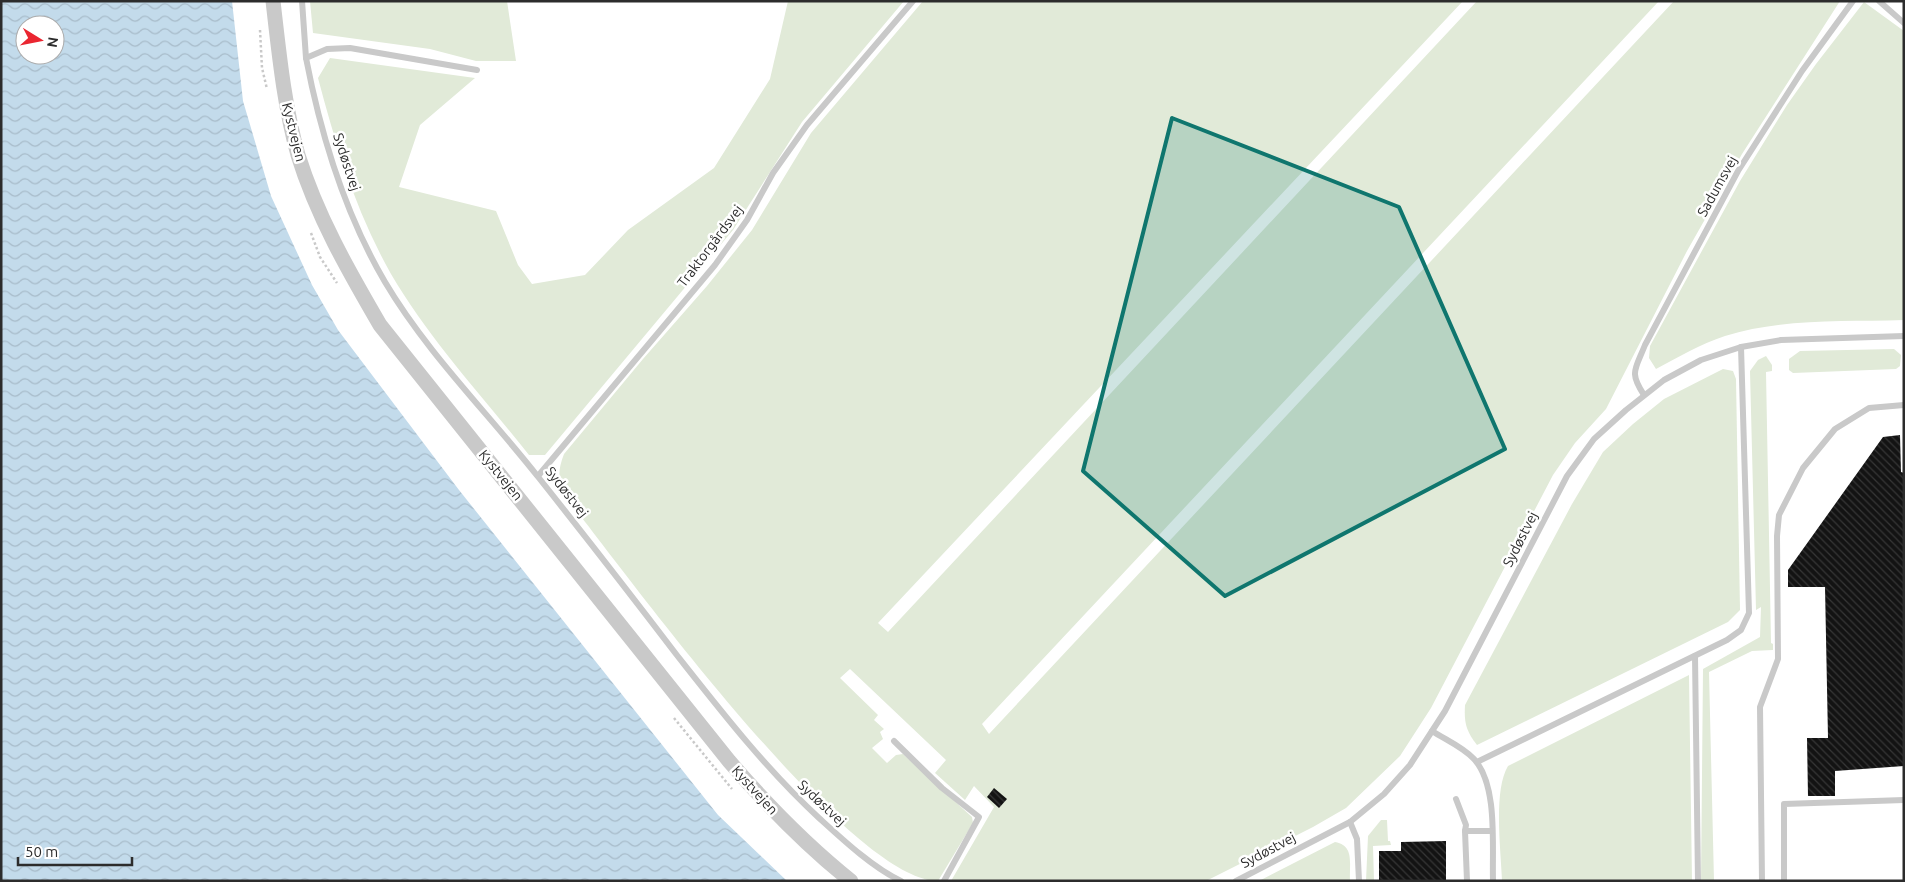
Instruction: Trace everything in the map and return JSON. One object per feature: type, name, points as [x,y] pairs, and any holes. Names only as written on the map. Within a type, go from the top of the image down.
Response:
[{"type":"street","name":"Kystvejen","points":[[274,1],[282,81],[298,154],[318,210],[339,255],[380,325],[730,761],[770,808],[821,857],[852,881]]},
{"type":"lane","name":"Sydøstvej","points":[[302,1],[306,58],[315,104],[332,162],[352,217],[385,281],[412,323],[538,476],[739,734],[790,791],[844,841],[901,881]]},
{"type":"lane","name":"Traktorgårdsvej","points":[[538,476],[715,265],[748,220],[773,173],[807,125],[913,1]]},
{"type":"lane","name":"Sadumsvej","points":[[1644,396],[1635,381],[1634,373],[1645,345],[1738,171],[1802,71],[1853,1]]},
{"type":"lane","points":[[1879,1],[1904,23]]},
{"type":"lane","points":[[306,58],[327,49],[350,48],[477,70]]},
{"type":"lane","name":"Sydøstvej","points":[[1236,881],[1350,822],[1384,794],[1410,765],[1445,711],[1567,476],[1594,439],[1644,396],[1664,380],[1701,360],[1741,347],[1780,340],[1904,336]]},
{"type":"lane","points":[[1477,762],[1727,640],[1741,630],[1749,613],[1741,347]]},
{"type":"lane","points":[[1762,881],[1760,707],[1778,659],[1777,536],[1779,515],[1803,468],[1835,429],[1869,408],[1904,405]]},
{"type":"lane","points":[[1695,656],[1698,881]]},
{"type":"lane","points":[[1432,732],[1462,749],[1477,762],[1484,772],[1490,788],[1492,881]]},
{"type":"lane","points":[[894,740],[942,788],[980,817],[944,881]]},
{"type":"lane","points":[[1456,799],[1466,826],[1466,881]]},
{"type":"lane","points":[[1784,881],[1784,804],[1904,800]]},
{"type":"lane","points":[[1350,822],[1357,839],[1359,881]]},
{"type":"lane","points":[[1465,831],[1491,830]]},
{"type":"highlighted area","points":[[1172,118],[1399,207],[1505,449],[1225,596],[1083,471]]},
{"type":"green space","points":[[310,1],[507,1],[516,61],[476,61],[430,49],[313,33]]},
{"type":"green space","points":[[788,1],[904,1],[802,122],[733,230],[545,455],[529,455],[439,345],[391,274],[357,203],[332,129],[318,78],[330,58],[475,78],[420,125],[399,187],[496,211],[518,265],[532,284],[585,275],[628,230],[714,168],[770,79]]},
{"type":"green space","points":[[923,1],[1463,1],[878,623],[888,632],[1477,1],[1659,1],[982,724],[989,734],[1674,1],[1840,1],[1742,154],[1687,251],[1606,409],[1575,443],[1553,475],[1431,708],[1400,756],[1346,808],[1313,827],[1206,881],[951,881],[994,807],[974,786],[965,800],[935,773],[946,760],[850,669],[840,678],[878,715],[874,720],[884,729],[880,732],[883,739],[872,748],[887,763],[896,755],[903,754],[972,817],[973,823],[938,881],[899,868],[852,833],[799,782],[744,721],[691,657],[572,505],[560,481],[559,475],[564,454],[707,286],[752,230],[811,133]]},
{"type":"green space","points":[[1864,2],[1904,31],[1904,320],[1813,322],[1747,330],[1707,343],[1656,369],[1649,358],[1650,346],[1740,181],[1787,105]]},
{"type":"green space","points":[[1894,349],[1901,355],[1900,366],[1896,369],[1793,373],[1789,370],[1789,359],[1800,351]]},
{"type":"green space","points":[[1766,356],[1772,365],[1772,371],[1766,372],[1771,643],[1773,644],[1773,650],[1752,651],[1709,672],[1714,881],[1701,881],[1703,669],[1760,637],[1761,607],[1756,610],[1750,371],[1758,360]]},
{"type":"green space","points":[[1723,369],[1733,371],[1736,379],[1740,610],[1728,622],[1477,745],[1466,726],[1465,705],[1572,504],[1603,452],[1664,399]]},
{"type":"green space","points":[[1689,675],[1692,881],[1502,881],[1499,805],[1503,777],[1508,766]]},
{"type":"green space","points":[[1381,820],[1387,820],[1388,841],[1390,841],[1391,845],[1373,846],[1374,881],[1366,881],[1368,836]]},
{"type":"green space","points":[[1335,842],[1346,847],[1350,856],[1350,881],[1259,881]]},
{"type":"water","points":[[1,1],[232,1],[243,101],[271,196],[312,285],[338,330],[459,490],[718,815],[787,881],[1,881]]},
{"type":"building","points":[[1900,435],[1901,472],[1904,473],[1904,766],[1835,771],[1835,796],[1808,796],[1807,738],[1828,738],[1825,587],[1788,587],[1788,570],[1883,437]]},
{"type":"building","points":[[994,788],[1007,799],[999,808],[987,797]]},
{"type":"building","points":[[1446,841],[1446,881],[1379,881],[1379,851],[1401,851],[1401,842]]}]
